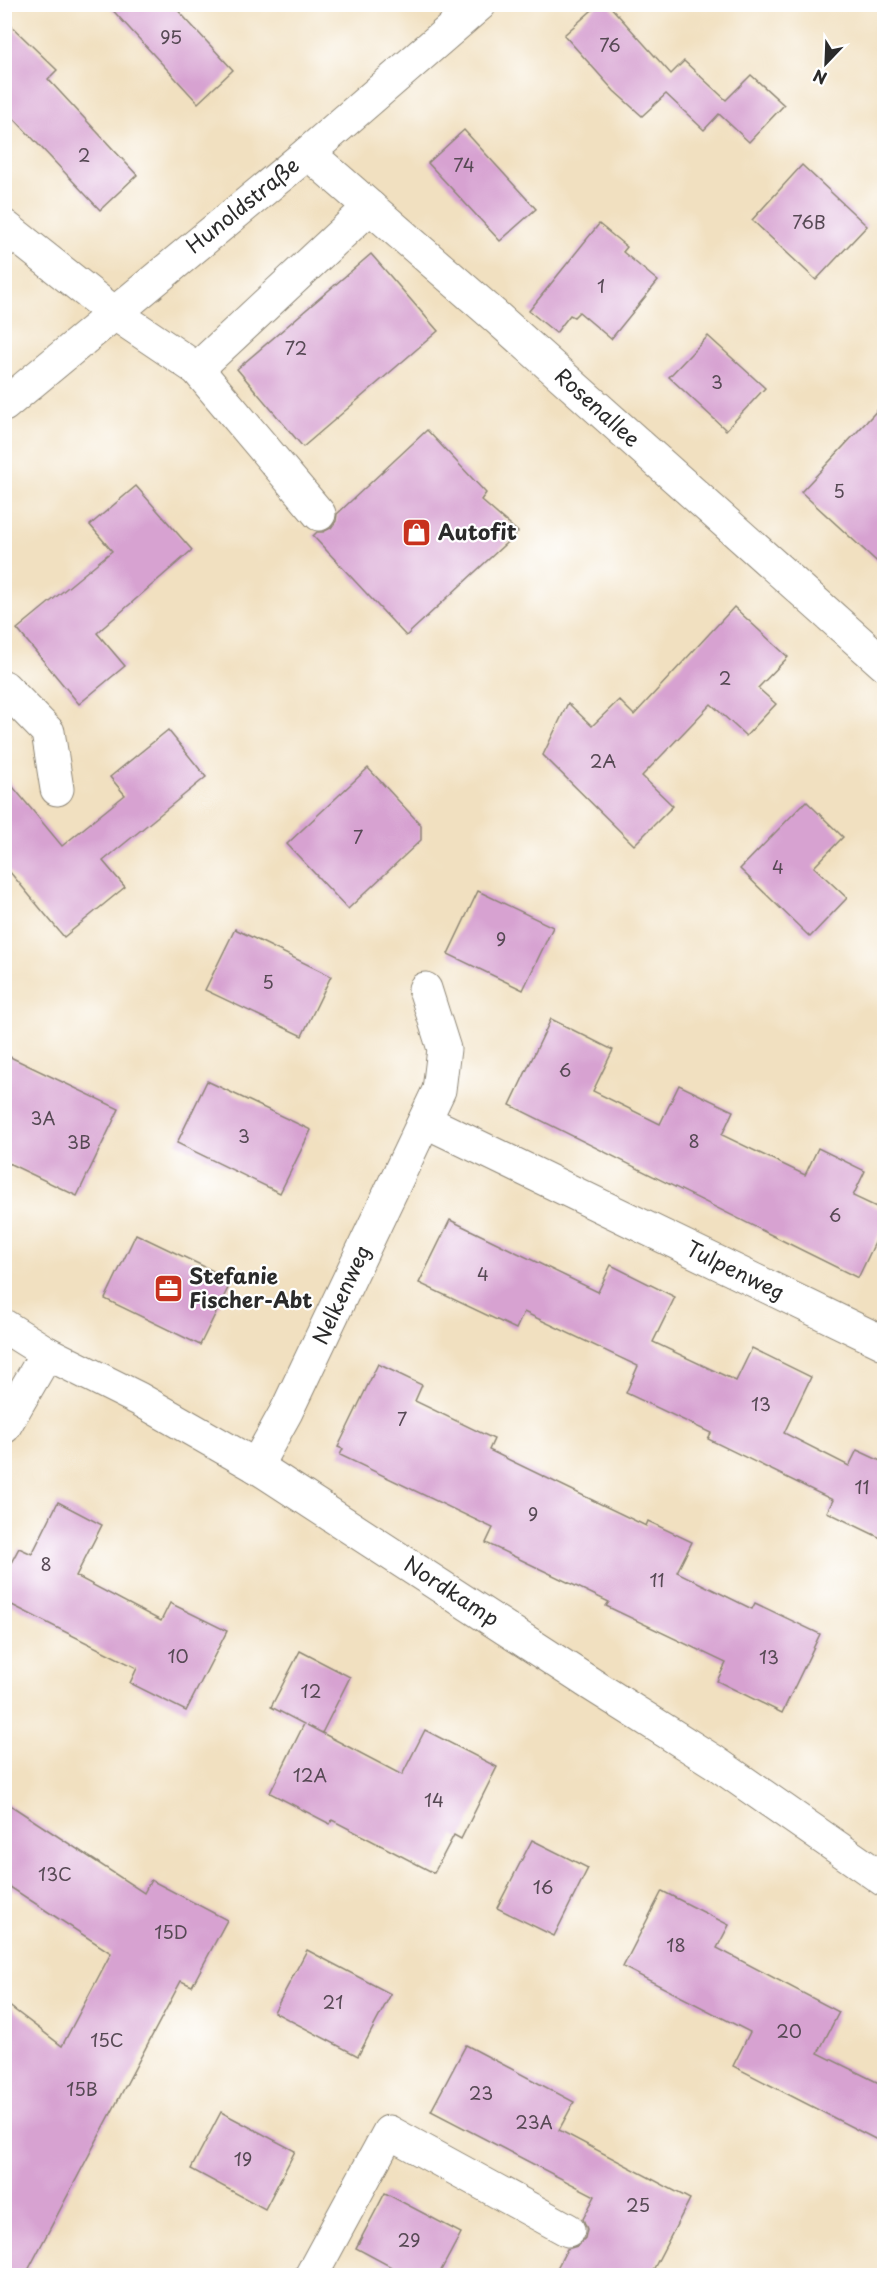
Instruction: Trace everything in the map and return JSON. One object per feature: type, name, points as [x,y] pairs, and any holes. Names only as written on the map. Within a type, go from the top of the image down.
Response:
[{"type":"street","name":"Hunoldstraße","points":[[4,405],[308,153],[480,4]]},
{"type":"street","name":"Rosenallee","points":[[308,153],[885,664]]},
{"type":"street","points":[[197,369],[370,207]]},
{"type":"street","points":[[4,226],[114,313],[197,369],[319,514]]},
{"type":"street","points":[[4,687],[48,732],[57,789]]},
{"type":"street","name":"Nelkenweg","points":[[256,1466],[286,1412],[439,1090],[444,1048],[424,989]]},
{"type":"street","name":"Tulpenweg","points":[[425,1122],[885,1343]]},
{"type":"street","name":"Nordkamp","points":[[4,1326],[47,1353],[139,1399],[256,1466],[713,1761],[885,1880]]},
{"type":"street","points":[[4,1427],[47,1353]]},
{"type":"street","points":[[311,2276],[389,2132],[568,2230]]},
{"type":"building","points":[[107,4],[172,4],[233,70],[198,103]]},
{"type":"building","points":[[599,4],[608,4],[671,74],[684,61],[726,100],[751,75],[784,105],[749,142],[719,114],[704,130],[666,94],[642,116],[614,91],[564,35]]},
{"type":"building","points":[[4,19],[57,70],[48,79],[137,175],[100,210],[4,108]]},
{"type":"building","points":[[464,130],[536,209],[500,241],[428,163]]},
{"type":"building","points":[[802,165],[867,226],[816,280],[752,220]]},
{"type":"building","points":[[599,224],[627,247],[623,252],[658,281],[611,339],[579,312],[574,317],[570,315],[556,333],[529,311]]},
{"type":"building","points":[[371,254],[438,331],[303,447],[237,369]]},
{"type":"building","points":[[708,336],[765,388],[726,430],[669,377]]},
{"type":"building","points":[[885,402],[885,569],[801,492]]},
{"type":"building","name":"Autofit","points":[[427,430],[486,493],[481,500],[518,532],[406,636],[313,536],[317,532],[331,528],[336,521],[337,514]]},
{"type":"building","points":[[136,486],[192,550],[97,633],[125,666],[79,704],[17,629],[112,551],[90,525]]},
{"type":"building","points":[[734,607],[788,657],[758,688],[776,704],[746,736],[711,704],[642,776],[673,806],[634,845],[543,755],[568,703],[592,726],[619,700],[634,715]]},
{"type":"building","points":[[168,730],[206,777],[103,861],[125,887],[64,937],[4,865],[4,776],[62,846],[125,795],[110,777]]},
{"type":"building","points":[[368,768],[421,825],[421,840],[348,909],[287,844]]},
{"type":"building","points":[[806,801],[843,837],[814,867],[847,898],[810,937],[740,869]]},
{"type":"building","points":[[478,891],[553,927],[523,990],[448,954]]},
{"type":"building","points":[[235,929],[331,976],[302,1036],[205,990]]},
{"type":"building","points":[[551,1019],[613,1050],[593,1091],[660,1124],[679,1085],[733,1111],[722,1135],[805,1175],[818,1148],[865,1171],[853,1196],[885,1211],[885,1222],[858,1278],[510,1105]]},
{"type":"building","points":[[4,1054],[119,1109],[77,1196],[4,1161]]},
{"type":"building","points":[[207,1081],[311,1130],[280,1193],[177,1143]]},
{"type":"building","points":[[450,1220],[598,1292],[611,1265],[675,1297],[653,1342],[736,1381],[752,1348],[811,1377],[784,1433],[849,1466],[857,1450],[885,1463],[885,1540],[827,1512],[833,1500],[708,1439],[711,1433],[626,1393],[638,1366],[524,1312],[516,1329],[419,1283]]},
{"type":"building","name":"Stefanie Fischer-Abt","points":[[136,1234],[232,1280],[200,1345],[105,1299]]},
{"type":"building","points":[[378,1364],[422,1385],[415,1401],[494,1439],[489,1450],[646,1526],[648,1521],[692,1542],[677,1572],[752,1609],[755,1603],[820,1634],[782,1713],[717,1681],[726,1663],[606,1606],[609,1602],[486,1543],[493,1528],[340,1455],[343,1449],[338,1447]]},
{"type":"building","points":[[58,1502],[102,1525],[76,1576],[161,1621],[170,1603],[227,1631],[186,1711],[130,1683],[137,1668],[4,1601],[4,1576],[19,1548],[32,1554]]},
{"type":"building","points":[[300,1651],[350,1677],[322,1733],[402,1775],[425,1730],[497,1767],[461,1839],[454,1835],[434,1873],[332,1820],[330,1824],[270,1793],[304,1724],[271,1707]]},
{"type":"building","points":[[4,1801],[144,1893],[151,1880],[227,1920],[192,1986],[181,1981],[25,2276],[4,2276],[4,2002],[62,2046],[111,1953],[4,1883]]},
{"type":"building","points":[[532,1840],[588,1868],[554,1936],[497,1908]]},
{"type":"building","points":[[662,1891],[729,1925],[717,1948],[839,2012],[818,2053],[885,2086],[885,2144],[733,2066],[750,2032],[623,1967]]},
{"type":"building","points":[[307,1950],[391,1994],[358,2056],[274,2012]]},
{"type":"building","points":[[466,2045],[574,2102],[559,2130],[690,2199],[650,2276],[553,2276],[567,2249],[577,2246],[585,2238],[587,2229],[583,2219],[595,2196],[431,2111]]},
{"type":"building","points":[[221,2112],[295,2151],[265,2209],[191,2169]]},
{"type":"building","points":[[385,2193],[461,2233],[438,2276],[408,2276],[356,2248]]},
{"type":"place","name":"Autofit","points":[[417,533]]},
{"type":"place","name":"Stefanie Fischer-Abt","points":[[168,1289]]}]
